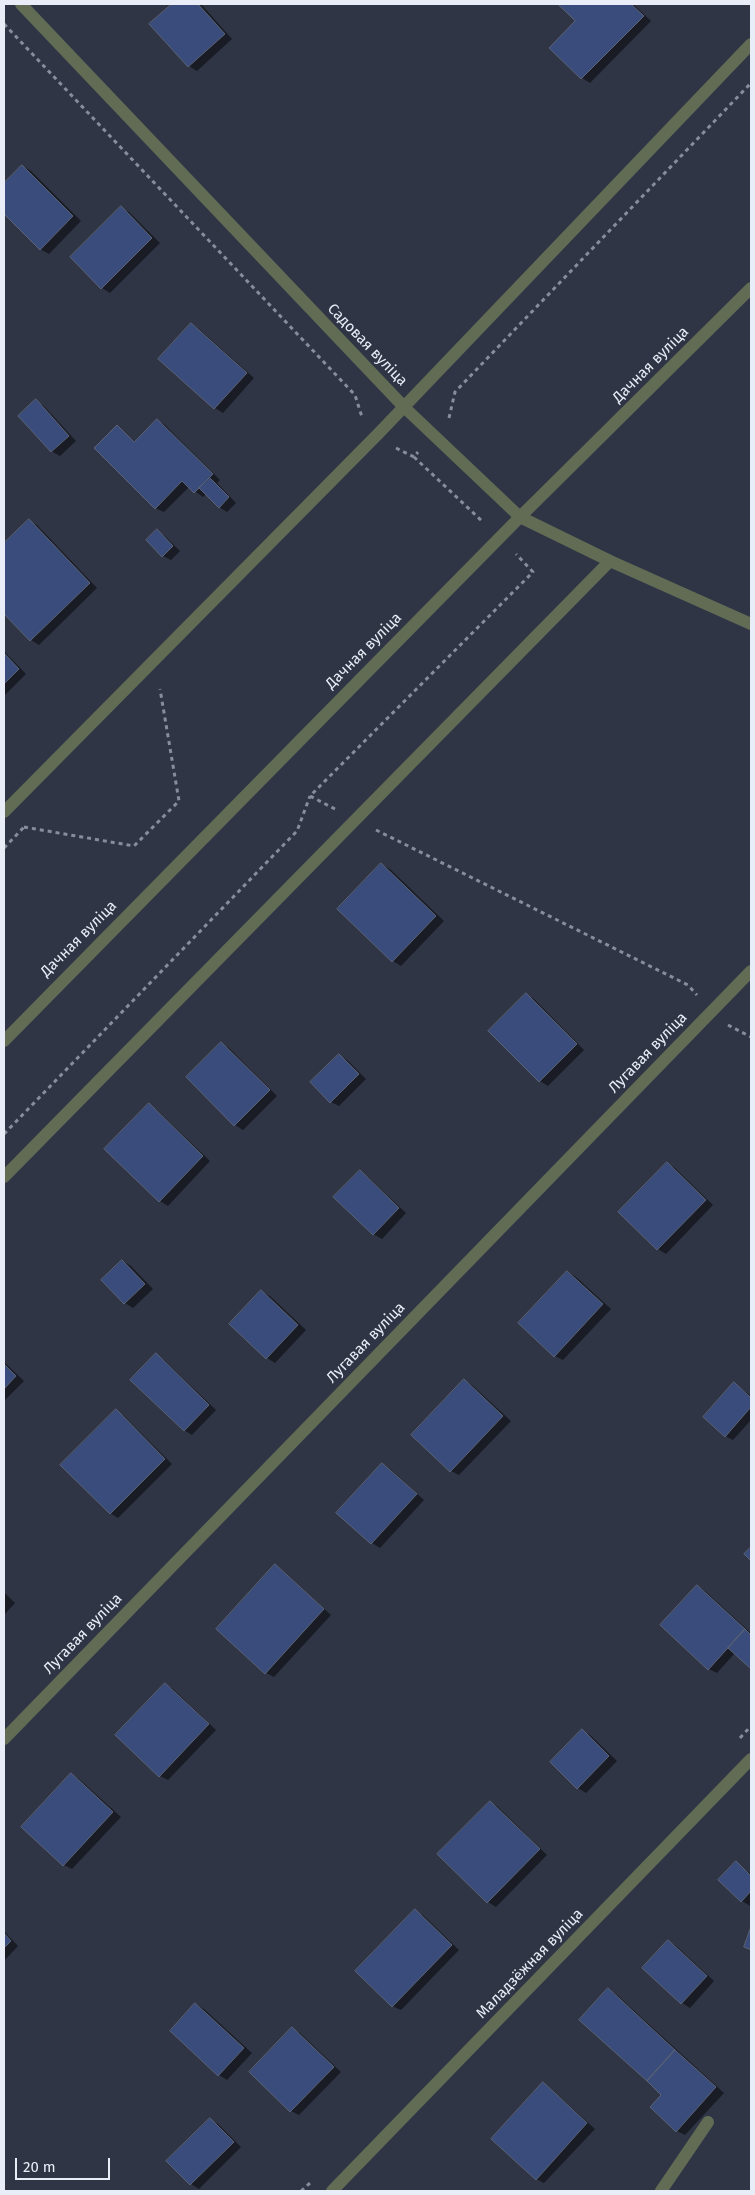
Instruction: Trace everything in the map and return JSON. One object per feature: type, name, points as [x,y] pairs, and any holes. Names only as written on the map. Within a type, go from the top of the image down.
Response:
[{"type":"street","name":"Садовая вуліца","points":[[21,4],[404,407],[520,517],[610,561],[751,624]]},
{"type":"street","points":[[4,812],[378,434],[751,44]]},
{"type":"street","name":"Дачная вуліца","points":[[4,1040],[520,517],[751,288]]},
{"type":"street","points":[[4,1177],[610,561]]},
{"type":"street","name":"Лугавая вуліца","points":[[4,1738],[751,971]]},
{"type":"street","name":"Маладзёжная вуліца","points":[[332,2191],[751,1759]]},
{"type":"street","points":[[662,2191],[708,2122]]},
{"type":"path","points":[[4,24],[355,395],[361,416],[378,434],[396,448]]},
{"type":"path","points":[[4,1134],[297,831],[310,796],[533,572],[414,456]]},
{"type":"path","points":[[24,828],[134,846],[179,801],[160,689]]},
{"type":"path","points":[[310,796],[688,986],[730,1027],[751,1037]]},
{"type":"building","points":[[172,4],[198,4],[225,34],[188,67],[149,24]]},
{"type":"building","points":[[558,4],[631,4],[644,16],[581,79],[549,48],[575,21]]},
{"type":"building","points":[[22,165],[73,216],[40,250],[4,214],[4,183]]},
{"type":"building","points":[[121,206],[152,238],[101,289],[70,257]]},
{"type":"building","points":[[191,323],[247,373],[214,409],[158,359]]},
{"type":"building","points":[[36,399],[69,436],[51,452],[18,416]]},
{"type":"building","points":[[157,419],[213,474],[194,493],[182,481],[155,509],[94,448],[117,425],[134,442]]},
{"type":"building","points":[[210,478],[229,497],[219,508],[199,488]]},
{"type":"building","points":[[29,519],[90,583],[30,641],[4,614],[4,543]]},
{"type":"building","points":[[157,529],[173,546],[162,557],[146,540]]},
{"type":"building","points":[[4,653],[19,669],[4,684]]},
{"type":"building","points":[[381,863],[436,916],[392,962],[337,909]]},
{"type":"building","points":[[526,993],[577,1044],[539,1082],[488,1031]]},
{"type":"building","points":[[221,1042],[270,1090],[234,1126],[186,1077]]},
{"type":"building","points":[[339,1054],[359,1074],[330,1103],[310,1082]]},
{"type":"building","points":[[149,1103],[203,1156],[159,1202],[104,1149]]},
{"type":"building","points":[[667,1162],[706,1200],[657,1250],[618,1212]]},
{"type":"building","points":[[360,1170],[399,1208],[373,1235],[333,1197]]},
{"type":"building","points":[[122,1260],[145,1284],[124,1304],[101,1280]]},
{"type":"building","points":[[567,1271],[603,1304],[554,1357],[518,1323]]},
{"type":"building","points":[[261,1290],[298,1325],[266,1359],[229,1324]]},
{"type":"building","points":[[156,1353],[209,1405],[184,1431],[130,1380]]},
{"type":"building","points":[[4,1364],[16,1376],[4,1389]]},
{"type":"building","points":[[464,1379],[503,1416],[450,1472],[411,1435]]},
{"type":"building","points":[[734,1382],[751,1398],[751,1407],[725,1437],[703,1417]]},
{"type":"building","points":[[116,1409],[165,1459],[110,1514],[60,1465]]},
{"type":"building","points":[[382,1463],[417,1494],[371,1544],[336,1513]]},
{"type":"building","points":[[751,1547],[751,1561],[744,1554]]},
{"type":"building","points":[[275,1564],[324,1609],[265,1674],[216,1629]]},
{"type":"building","points":[[697,1585],[745,1629],[708,1670],[660,1625]]},
{"type":"building","points":[[745,1629],[751,1635],[751,1669],[728,1648]]},
{"type":"building","points":[[165,1683],[209,1724],[159,1777],[115,1735]]},
{"type":"building","points":[[582,1729],[609,1756],[577,1789],[550,1762]]},
{"type":"building","points":[[71,1773],[113,1812],[63,1866],[21,1827]]},
{"type":"building","points":[[490,1801],[540,1849],[487,1903],[437,1854]]},
{"type":"building","points":[[736,1861],[751,1876],[751,1891],[741,1902],[718,1880]]},
{"type":"building","points":[[415,1909],[452,1945],[392,2007],[355,1971]]},
{"type":"building","points":[[751,1927],[751,1950],[744,1947]]},
{"type":"building","points":[[4,1933],[11,1941],[4,1948]]},
{"type":"building","points":[[668,1940],[707,1976],[681,2004],[642,1968]]},
{"type":"building","points":[[608,1988],[675,2050],[647,2081],[579,2020]]},
{"type":"building","points":[[195,2003],[244,2048],[218,2076],[170,2031]]},
{"type":"building","points":[[292,2027],[334,2067],[290,2112],[249,2072]]},
{"type":"building","points":[[675,2050],[716,2087],[676,2132],[650,2107],[661,2095],[647,2081]]},
{"type":"building","points":[[543,2082],[587,2123],[536,2180],[491,2139]]},
{"type":"building","points":[[210,2118],[234,2142],[190,2185],[166,2161]]}]
